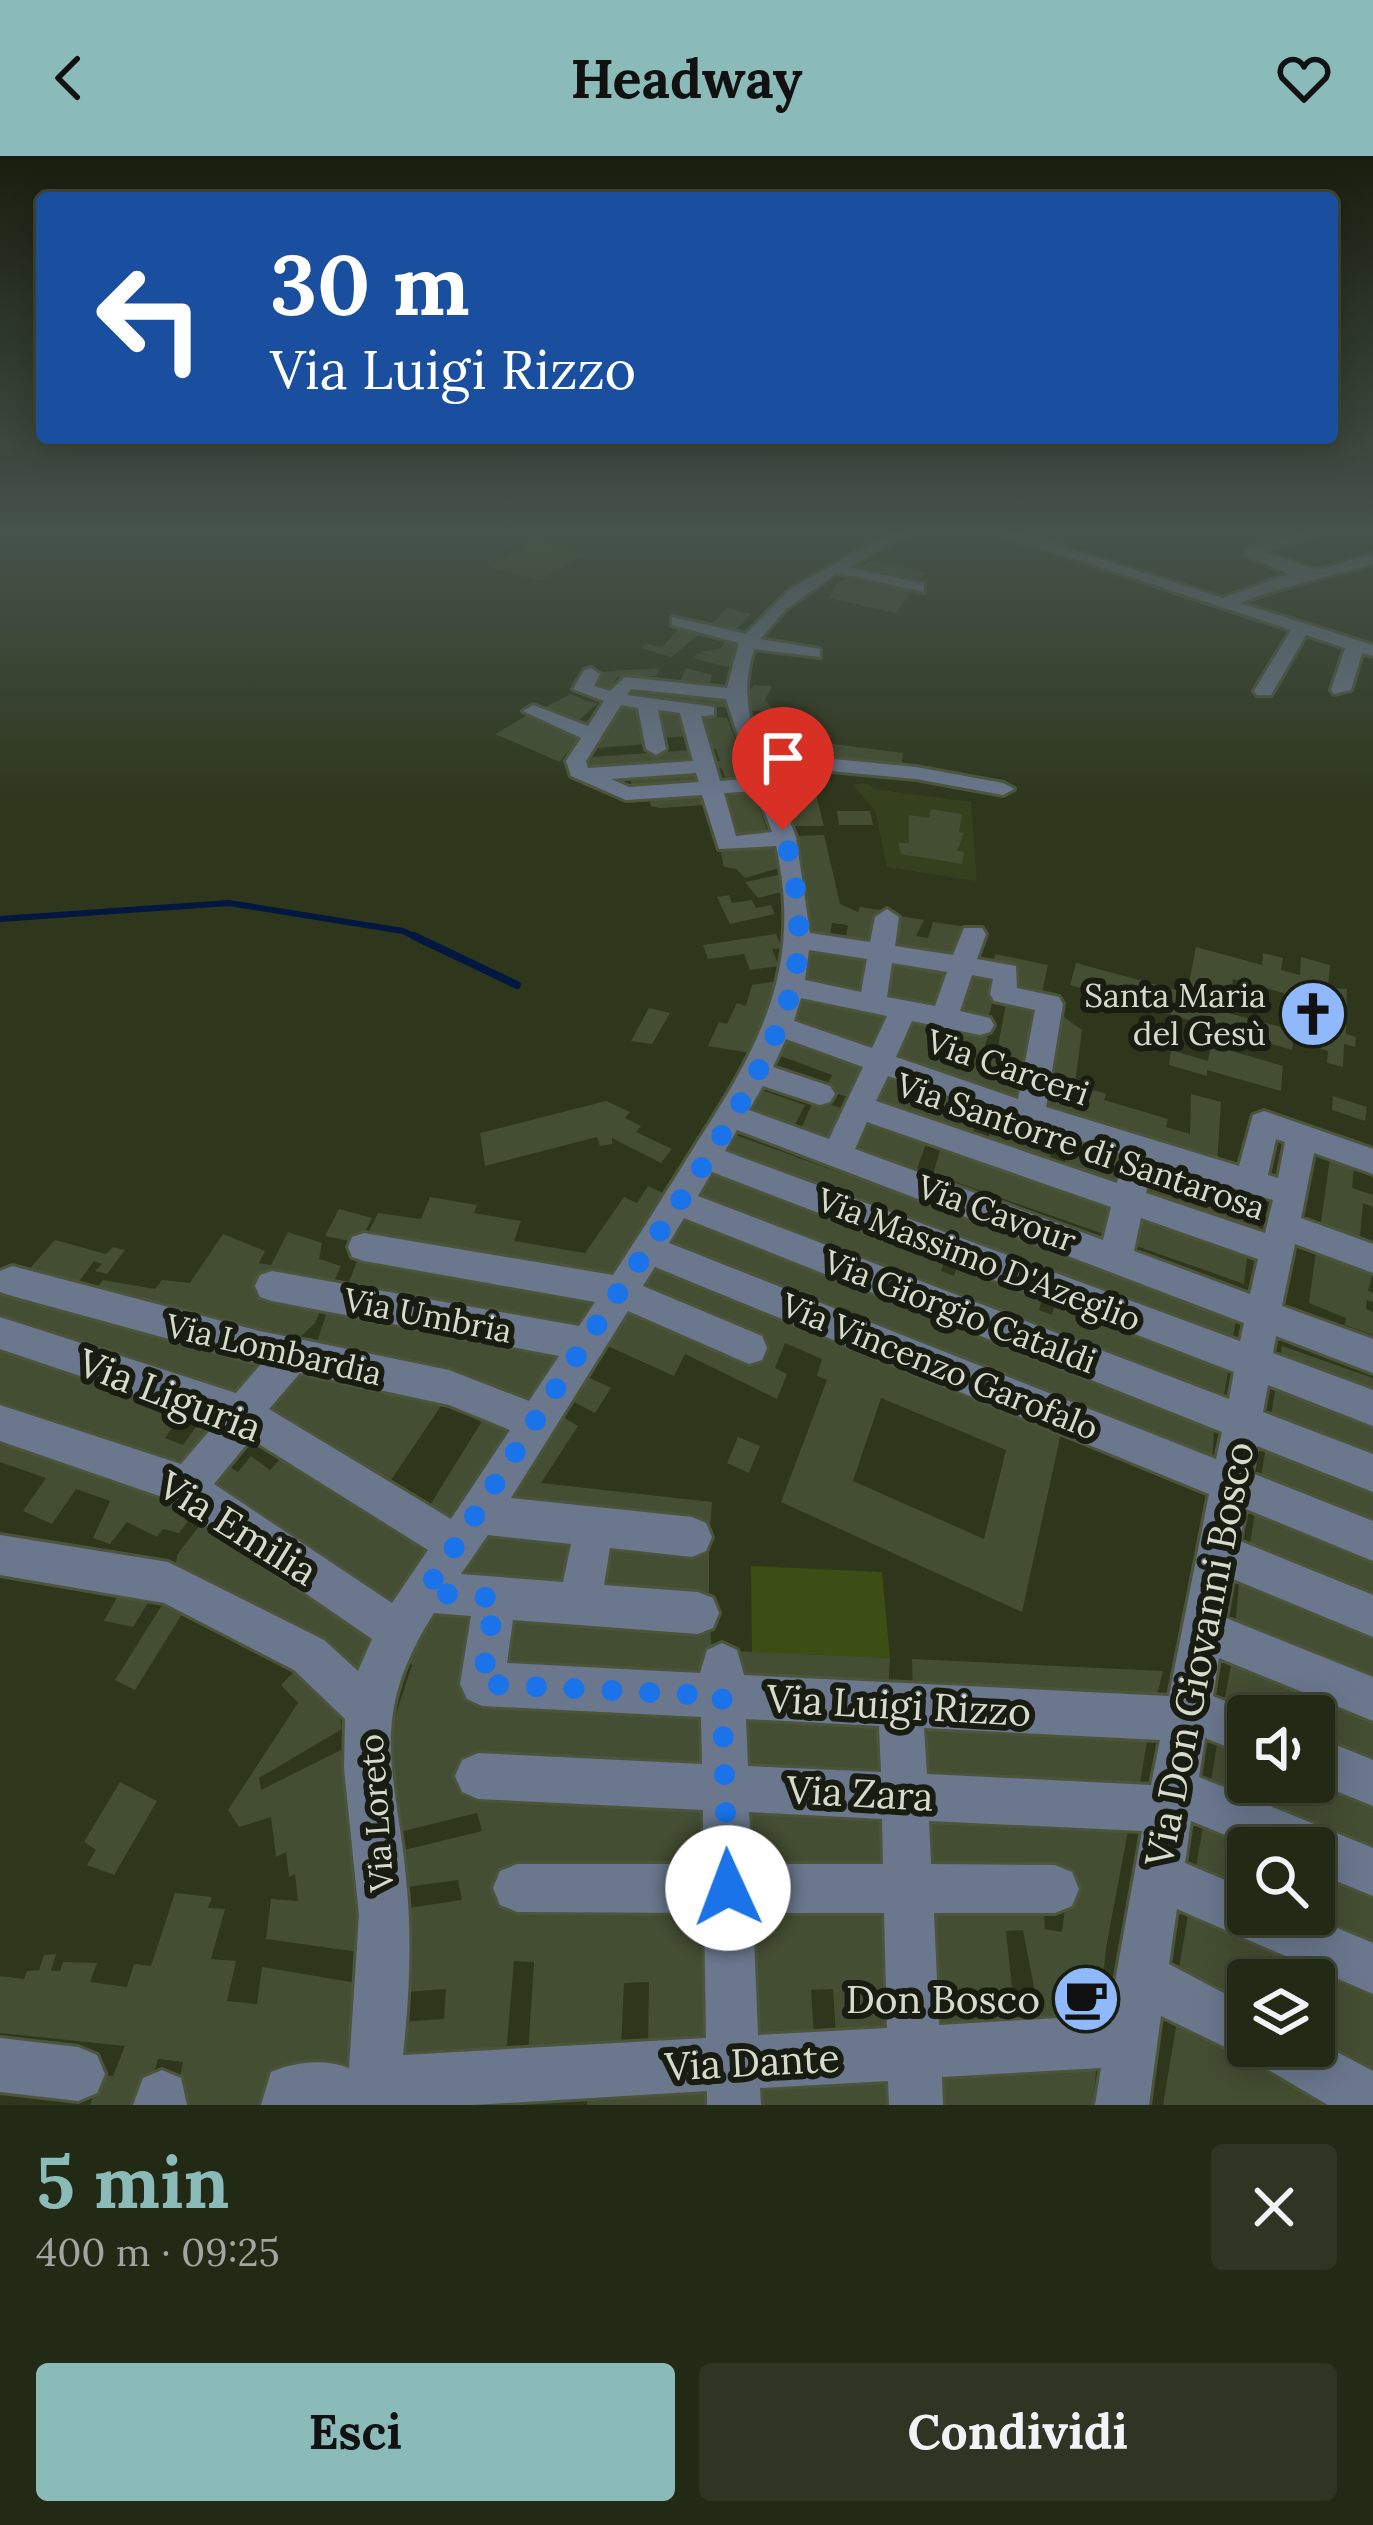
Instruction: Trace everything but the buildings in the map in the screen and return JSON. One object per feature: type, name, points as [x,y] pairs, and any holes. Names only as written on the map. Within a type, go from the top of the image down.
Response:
[{"type":"street","points":[[685,623],[750,642],[814,653]]},
{"type":"street","points":[[735,704],[737,670],[764,623]]},
{"type":"street","points":[[1280,623],[1364,648],[1341,690]]},
{"type":"street","points":[[1264,691],[1300,630]]},
{"type":"street","points":[[592,674],[583,688],[616,699],[689,710],[735,704]]},
{"type":"street","points":[[586,755],[625,683],[633,680],[735,704]]},
{"type":"street","points":[[647,704],[656,749]]},
{"type":"street","name":"Via Loreto","points":[[342,2096],[383,1985],[383,1889],[368,1755],[369,1711],[398,1631],[677,1202],[755,1072],[792,987],[798,940],[794,874],[735,704]]},
{"type":"street","points":[[689,710],[727,844],[785,838]]},
{"type":"street","points":[[533,711],[626,794],[705,766]]},
{"type":"street","points":[[586,755],[656,749],[764,784]]},
{"type":"street","points":[[586,755],[705,766]]},
{"type":"street","points":[[753,757],[916,773],[1003,789]]},
{"type":"street","points":[[873,1000],[887,917]]},
{"type":"street","points":[[945,1016],[973,934]]},
{"type":"street","points":[[798,940],[1007,972],[1003,994],[1050,1004],[1030,1114]]},
{"type":"street","points":[[792,987],[980,1024]]},
{"type":"street","points":[[837,1155],[905,1007]]},
{"type":"street","name":"Via Carceri","points":[[778,1026],[992,1102],[1251,1183],[1287,1220]]},
{"type":"street","points":[[755,1072],[820,1094]]},
{"type":"street","points":[[975,1147],[992,1102]]},
{"type":"street","name":"Via Santorre di Santarosa","points":[[859,1107],[1127,1200],[1287,1220]]},
{"type":"street","name":"Via Cavour","points":[[730,1115],[1373,1356]]},
{"type":"street","points":[[1251,1183],[1264,1123],[1373,1162]]},
{"type":"street","points":[[1054,1175],[1066,1126]]},
{"type":"street","points":[[920,1185],[938,1134]]},
{"type":"street","name":"Via Don Giovanni Bosco","points":[[1121,2105],[1139,1976],[1263,1311],[1287,1220],[1301,1136]]},
{"type":"street","points":[[1116,1257],[1140,1149]]},
{"type":"street","name":"Via Massimo D'Azeglio","points":[[705,1156],[1373,1408]]},
{"type":"street","name":"Via Giorgio Cataldi","points":[[677,1202],[1373,1473]]},
{"type":"street","points":[[1287,1220],[1373,1259]]},
{"type":"street","points":[[364,1247],[620,1291],[749,1348]]},
{"type":"street","name":"Via Vincenzo Garofalo","points":[[648,1249],[1373,1540]]},
{"type":"street","name":"Via Lombardia","points":[[12,1281],[293,1355],[472,1394],[505,1405],[533,1423]]},
{"type":"street","name":"Via Umbria","points":[[272,1286],[585,1344]]},
{"type":"street","name":"Via Liguria","points":[[0,1333],[244,1415],[468,1529]]},
{"type":"street","points":[[186,1488],[293,1355]]},
{"type":"street","name":"Via Emilia","points":[[0,1423],[186,1488],[398,1631]]},
{"type":"street","points":[[468,1529],[594,1526],[692,1537]]},
{"type":"street","points":[[580,1604],[594,1526]]},
{"type":"street","points":[[1218,1552],[1373,1616]]},
{"type":"street","points":[[0,1555],[168,1583],[309,1655],[369,1711]]},
{"type":"street","points":[[425,1592],[698,1613]]},
{"type":"street","name":"Via Luigi Rizzo","points":[[495,1598],[482,1684],[722,1681],[902,1705],[1188,1714],[1227,1726]]},
{"type":"street","points":[[1204,1630],[1373,1699]]},
{"type":"street","points":[[722,1681],[734,2084]]},
{"type":"street","points":[[902,1705],[916,2105]]},
{"type":"street","points":[[1335,1768],[1373,1783]]},
{"type":"street","name":"Via Zara","points":[[478,1776],[904,1795],[1172,1800],[1252,1827]]},
{"type":"street","name":"Via Zara","points":[[1335,1857],[1373,1872]]},
{"type":"street","points":[[1158,1876],[1373,1969]]},
{"type":"street","points":[[517,1888],[1055,1889]]},
{"type":"street","points":[[1139,1976],[1227,2023]]},
{"type":"street","name":"Via Dante","points":[[342,2096],[734,2084],[914,2053],[1131,2040]]},
{"type":"street","points":[[0,2065],[78,2074]]},
{"type":"street","points":[[1311,2067],[1373,2100]]},
{"type":"shaded area","points":[[867,783],[873,789],[971,802],[977,881],[887,867],[875,810],[853,785]]},
{"type":"shaded area","points":[[751,1566],[882,1572],[890,1658],[752,1652]]},
{"type":"waterway","points":[[0,919],[229,903],[403,931],[420,939]]},
{"type":"waterway","points":[[414,936],[517,985]]},
{"type":"place","name":"Santa Maria del Gesù","points":[[1313,1014]]},
{"type":"place","name":"Don Bosco","points":[[1086,1999]]},
{"type":"route","points":[[728,1888],[722,1696],[482,1684],[495,1598],[425,1592],[648,1249],[778,1026],[796,971],[799,923],[783,830]]}]
